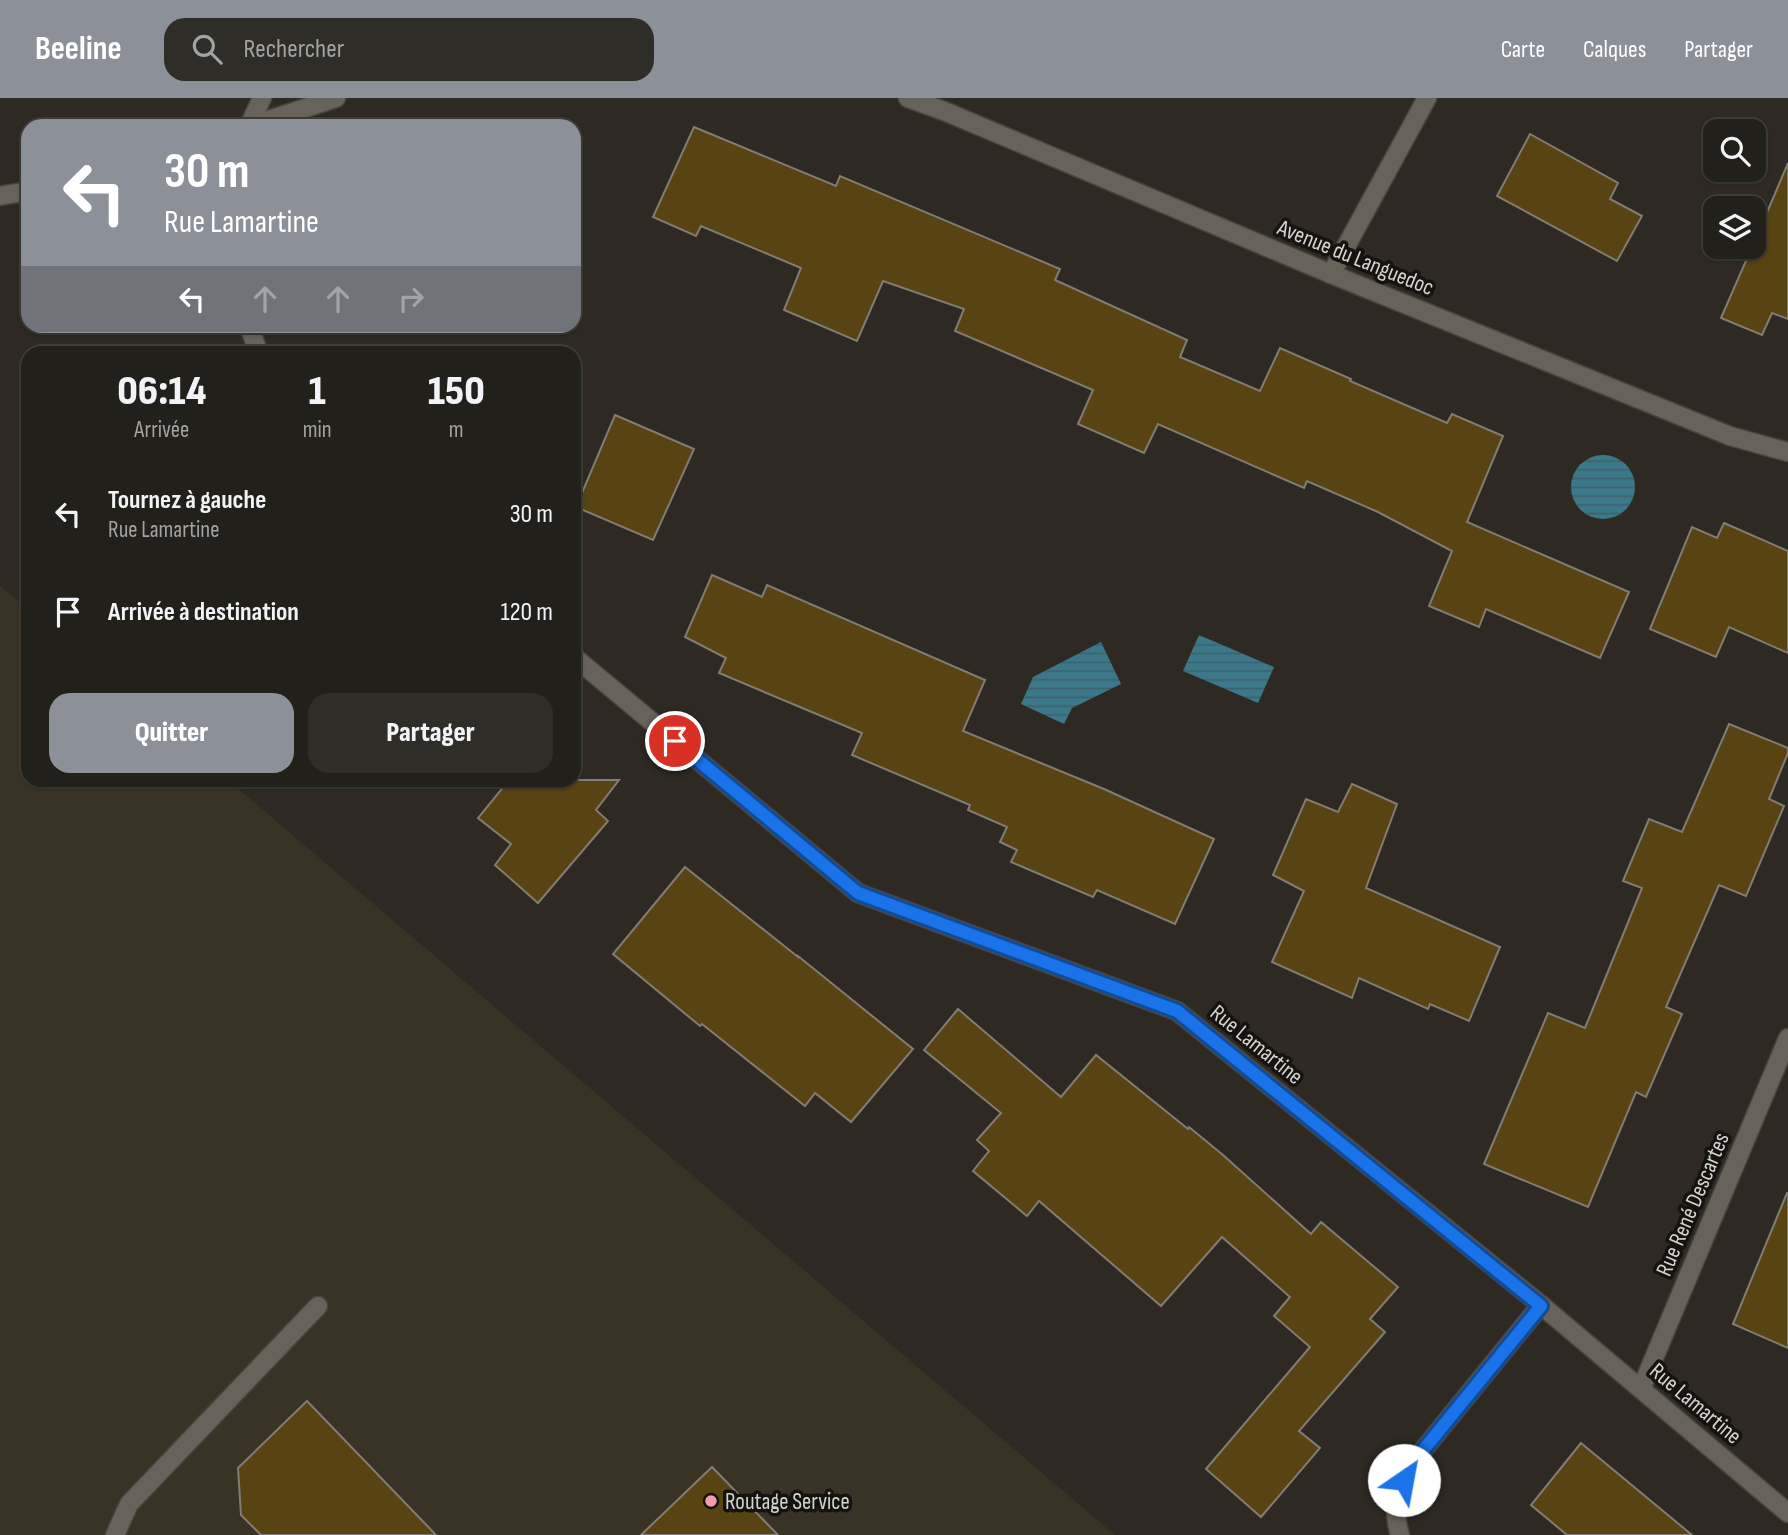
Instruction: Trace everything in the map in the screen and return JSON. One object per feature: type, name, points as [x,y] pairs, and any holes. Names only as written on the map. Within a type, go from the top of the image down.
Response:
[{"type":"street","points":[[252,119],[262,98]]},
{"type":"street","points":[[271,119],[336,98]]},
{"type":"street","name":"Avenue du Languedoc","points":[[908,98],[1730,436],[1788,452]]},
{"type":"street","points":[[1331,274],[1427,98]]},
{"type":"street","points":[[0,196],[21,192]]},
{"type":"street","name":"Rue Lamartine","points":[[581,663],[858,893],[1177,1011],[1541,1306],[1788,1513]]},
{"type":"street","name":"Rue René Descartes","points":[[1641,1389],[1788,1038]]},
{"type":"street","points":[[115,1535],[129,1504],[318,1306]]},
{"type":"street","points":[[1400,1535],[1396,1522],[1397,1494],[1411,1465],[1541,1306]]},
{"type":"shaded area","points":[[0,586],[21,603],[21,787],[236,787],[1115,1535],[0,1535]]},
{"type":"water","points":[[1603,455],[1621,461],[1629,469],[1635,487],[1629,505],[1621,513],[1603,519],[1585,513],[1577,505],[1571,487],[1577,469],[1585,461]]},
{"type":"water","points":[[1199,635],[1274,667],[1258,703],[1183,671]]},
{"type":"water","points":[[1101,642],[1121,684],[1072,708],[1064,724],[1021,704],[1033,677]]},
{"type":"building","points":[[694,127],[836,186],[840,176],[1060,269],[1055,280],[1187,340],[1180,357],[1260,391],[1280,348],[1447,423],[1452,414],[1503,436],[1467,522],[1629,592],[1600,658],[1486,609],[1479,627],[1429,606],[1452,551],[1378,512],[1307,481],[1304,488],[1158,424],[1144,453],[1078,424],[1093,390],[955,331],[964,309],[883,281],[857,341],[784,310],[801,268],[701,226],[696,236],[653,217]]},
{"type":"building","points":[[1530,134],[1618,183],[1610,199],[1642,216],[1617,261],[1497,196]]},
{"type":"building","points":[[1788,163],[1788,319],[1772,313],[1762,335],[1721,318],[1747,259],[1766,259],[1766,215]]},
{"type":"building","points":[[615,415],[694,449],[653,540],[581,509],[581,495]]},
{"type":"building","points":[[1724,523],[1788,551],[1788,653],[1729,627],[1716,657],[1650,629],[1692,527],[1717,538]]},
{"type":"building","points":[[712,575],[762,597],[767,585],[985,680],[963,731],[1104,789],[1214,839],[1175,924],[1097,890],[1093,897],[1011,862],[1017,850],[1000,842],[1007,827],[968,810],[970,805],[852,755],[862,733],[719,673],[726,658],[685,637]]},
{"type":"building","points":[[1729,724],[1788,748],[1769,799],[1784,806],[1746,896],[1719,885],[1666,1007],[1682,1014],[1646,1097],[1636,1092],[1588,1207],[1484,1164],[1548,1013],[1585,1028],[1642,888],[1623,881],[1649,819],[1682,832]]},
{"type":"building","points":[[581,780],[619,780],[596,810],[608,821],[538,903],[495,865],[511,844],[478,818],[503,787],[581,787]]},
{"type":"building","points":[[1352,784],[1397,804],[1366,888],[1500,947],[1469,1021],[1430,1004],[1428,1009],[1359,978],[1352,998],[1272,962],[1304,891],[1273,875],[1306,799],[1338,812]]},
{"type":"building","points":[[685,867],[913,1049],[851,1122],[815,1093],[805,1106],[702,1024],[700,1026],[613,954]]},
{"type":"building","points":[[958,1009],[1061,1097],[1096,1055],[1223,1155],[1311,1234],[1321,1222],[1398,1287],[1370,1319],[1385,1332],[1299,1431],[1320,1448],[1261,1517],[1206,1469],[1310,1347],[1274,1316],[1290,1297],[1222,1237],[1161,1306],[1039,1201],[1027,1216],[973,1171],[989,1151],[977,1140],[1001,1113],[924,1050]]},
{"type":"building","points":[[1788,1193],[1788,1348],[1733,1324]]},
{"type":"building","points":[[307,1401],[436,1535],[261,1535],[241,1515],[238,1468]]},
{"type":"building","points":[[1581,1443],[1692,1535],[1567,1535],[1531,1505]]},
{"type":"building","name":"Routage Service","points":[[712,1467],[778,1535],[641,1535]]},
{"type":"place","name":"Routage Service","points":[[711,1501]]},
{"type":"route","points":[[675,741],[858,893],[1177,1011],[1541,1306],[1411,1465],[1404,1480]]}]
